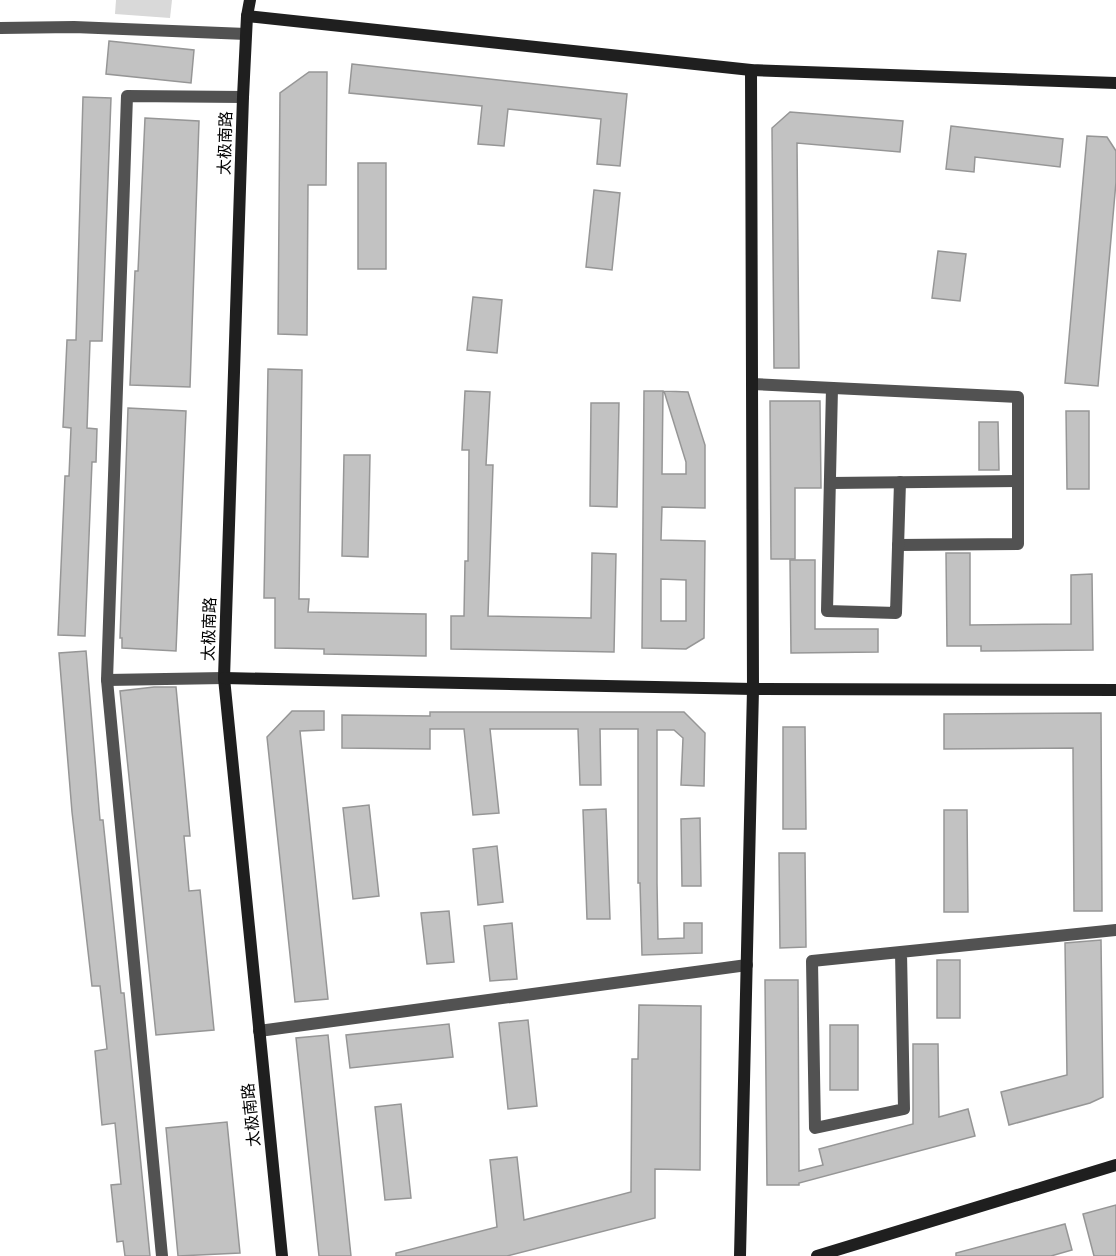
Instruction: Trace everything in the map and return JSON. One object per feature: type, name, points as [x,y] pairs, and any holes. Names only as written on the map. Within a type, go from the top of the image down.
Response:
[{"type":"street","name":"太极南路","points":[[250,0],[247,16],[243,97],[224,678],[282,1256]]},
{"type":"street","points":[[247,16],[751,70],[1116,83]]},
{"type":"street","points":[[0,28],[75,27],[246,34]]},
{"type":"street","points":[[740,1256],[753,689],[751,70]]},
{"type":"street","points":[[162,1256],[107,680],[127,96],[243,97]]},
{"type":"street","points":[[752,384],[1017,397],[1018,543],[898,545]]},
{"type":"street","points":[[832,388],[827,611],[896,613],[900,482]]},
{"type":"street","points":[[830,483],[1018,481]]},
{"type":"street","points":[[107,680],[224,678],[753,689],[1116,690]]},
{"type":"street","points":[[901,952],[904,1109],[815,1128],[812,961],[1116,930]]},
{"type":"street","points":[[259,1030],[747,965]]},
{"type":"street","points":[[817,1256],[1116,1166]]},
{"type":"shaded area","points":[[116,0],[172,0],[170,18],[115,14]]},
{"type":"building","points":[[109,41],[194,50],[191,83],[106,74]]},
{"type":"building","points":[[352,64],[627,94],[620,166],[597,164],[601,119],[508,109],[504,146],[478,144],[482,106],[349,93]]},
{"type":"building","points":[[309,72],[327,72],[326,185],[308,185],[307,335],[278,334],[280,93]]},
{"type":"building","points":[[83,97],[111,98],[102,341],[90,341],[87,428],[97,429],[96,462],[92,462],[85,636],[58,635],[65,476],[69,476],[71,428],[63,427],[67,340],[76,340]]},
{"type":"building","points":[[790,112],[903,121],[900,152],[797,143],[799,368],[774,368],[772,128]]},
{"type":"building","points":[[145,118],[199,121],[190,387],[130,385]]},
{"type":"building","points":[[951,126],[1063,139],[1060,167],[975,157],[974,172],[946,169]]},
{"type":"building","points":[[1087,136],[1107,137],[1116,151],[1116,182],[1098,386],[1065,383]]},
{"type":"building","points":[[358,163],[386,163],[386,269],[358,269]]},
{"type":"building","points":[[594,190],[620,193],[612,270],[586,267]]},
{"type":"building","points":[[938,251],[966,254],[960,301],[932,298]]},
{"type":"building","points":[[473,297],[502,300],[497,353],[467,350]]},
{"type":"building","points":[[268,369],[302,370],[299,599],[309,599],[308,612],[426,614],[426,656],[324,654],[324,649],[275,648],[275,598],[264,598]]},
{"type":"building","points":[[465,391],[490,392],[486,465],[493,465],[488,616],[591,618],[592,553],[616,554],[614,652],[451,649],[451,616],[464,616],[465,561],[468,561],[469,450],[462,450]]},
{"type":"building","points":[[644,391],[663,391],[662,474],[686,474],[686,462],[664,391],[688,392],[705,445],[705,508],[662,507],[661,540],[705,541],[704,638],[686,649],[642,648]],"holes":[[[661,579],[686,580],[686,621],[661,621]]]},
{"type":"building","points":[[770,401],[820,401],[821,488],[795,488],[795,559],[771,559]]},
{"type":"building","points":[[591,403],[619,403],[617,507],[590,506]]},
{"type":"building","points":[[128,408],[186,411],[176,651],[122,648],[122,638],[120,638]]},
{"type":"building","points":[[1066,411],[1089,411],[1089,489],[1067,489]]},
{"type":"building","points":[[979,422],[998,422],[999,470],[979,470]]},
{"type":"building","points":[[344,455],[370,455],[368,557],[342,556]]},
{"type":"building","points":[[946,553],[970,553],[970,625],[1071,624],[1071,575],[1092,574],[1093,650],[981,651],[981,646],[947,646]]},
{"type":"building","points":[[790,560],[815,560],[815,629],[878,629],[878,652],[791,653]]},
{"type":"building","points":[[86,651],[100,820],[103,820],[121,993],[124,993],[150,1256],[125,1256],[123,1241],[117,1242],[111,1185],[121,1184],[115,1123],[102,1125],[95,1051],[107,1049],[100,986],[92,986],[72,812],[59,653]]},
{"type":"building","points":[[176,687],[190,836],[184,836],[189,891],[200,890],[214,1030],[156,1035],[120,691]]},
{"type":"building","points":[[292,711],[324,711],[324,730],[300,731],[328,999],[295,1002],[267,737]]},
{"type":"building","points":[[430,712],[684,712],[705,733],[704,786],[681,785],[683,738],[674,730],[657,730],[658,939],[684,938],[684,923],[702,923],[702,953],[642,955],[640,883],[638,883],[638,729],[600,729],[601,785],[580,785],[578,729],[490,729],[499,813],[473,815],[464,729],[430,729],[430,749],[342,748],[342,715],[430,716]]},
{"type":"building","points":[[1101,713],[1102,911],[1074,911],[1073,748],[944,749],[944,714]]},
{"type":"building","points":[[783,727],[805,727],[806,829],[783,829]]},
{"type":"building","points":[[369,805],[379,896],[353,899],[343,808]]},
{"type":"building","points":[[606,809],[610,919],[587,919],[583,810]]},
{"type":"building","points":[[944,810],[967,810],[968,912],[944,912]]},
{"type":"building","points":[[700,818],[701,886],[682,886],[681,819]]},
{"type":"building","points":[[497,846],[503,902],[478,905],[473,849]]},
{"type":"building","points":[[779,853],[805,853],[806,947],[780,948]]},
{"type":"building","points":[[449,911],[454,962],[427,964],[421,913]]},
{"type":"building","points":[[512,923],[517,979],[490,981],[484,926]]},
{"type":"building","points":[[1101,940],[1103,1097],[1090,1103],[1009,1125],[1001,1092],[1067,1075],[1065,943]]},
{"type":"building","points":[[937,960],[960,960],[960,1018],[937,1018]]},
{"type":"building","points":[[765,980],[798,980],[799,1171],[823,1165],[819,1149],[913,1124],[913,1044],[938,1044],[939,1117],[968,1109],[975,1136],[799,1183],[799,1185],[767,1185]]},
{"type":"building","points":[[639,1005],[701,1006],[700,1170],[655,1169],[655,1218],[507,1256],[396,1256],[396,1253],[497,1227],[490,1160],[517,1157],[524,1220],[631,1192],[632,1059],[638,1059]]},
{"type":"building","points":[[528,1020],[537,1106],[508,1109],[499,1023]]},
{"type":"building","points":[[449,1024],[453,1057],[350,1068],[346,1035]]},
{"type":"building","points":[[830,1025],[858,1025],[858,1090],[830,1090]]},
{"type":"building","points":[[328,1035],[351,1256],[319,1256],[296,1038]]},
{"type":"building","points":[[401,1104],[411,1198],[385,1200],[375,1107]]},
{"type":"building","points":[[227,1122],[240,1253],[178,1256],[166,1128]]},
{"type":"building","points":[[1116,1205],[1116,1256],[1094,1256],[1083,1214]]},
{"type":"building","points":[[1065,1224],[1072,1250],[1051,1256],[956,1256],[956,1253]]}]
